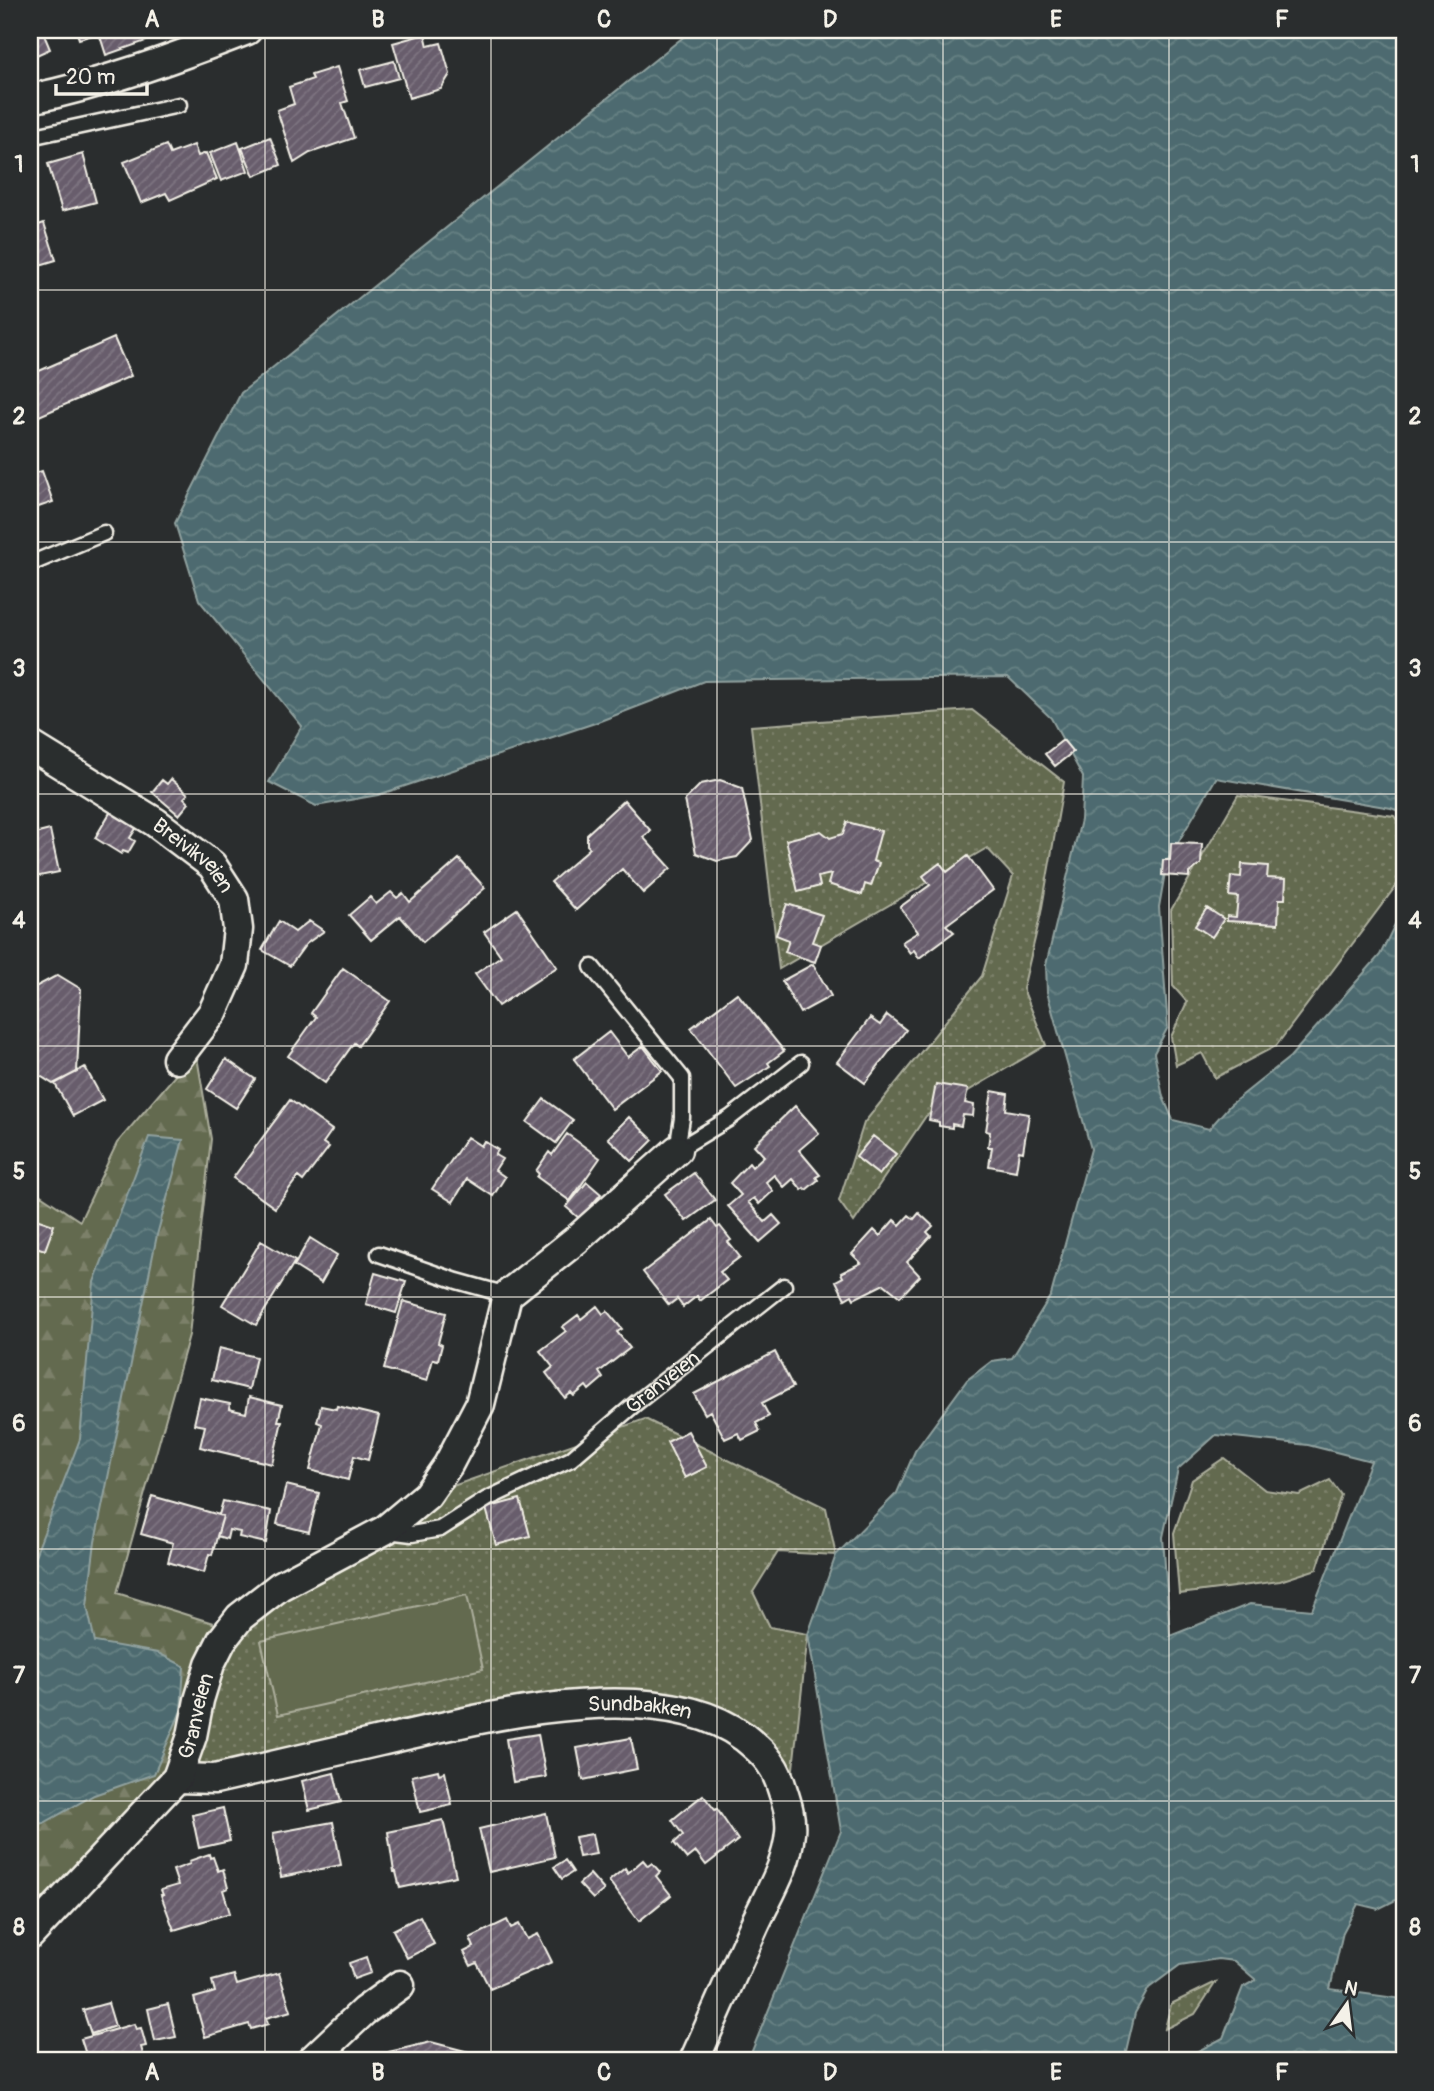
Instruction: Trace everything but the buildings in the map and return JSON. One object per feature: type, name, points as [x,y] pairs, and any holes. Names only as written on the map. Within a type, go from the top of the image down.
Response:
[{"type":"street","points":[[30,99],[71,91],[190,40],[247,30]]},
{"type":"street","name":"Breivikveien","points":[[30,745],[155,822],[212,865],[234,899],[238,929],[234,965],[213,1012],[177,1059]]},
{"type":"street","points":[[507,1296],[576,1240],[677,1150]]},
{"type":"street","name":"Granveien","points":[[30,1935],[177,1778],[192,1736],[210,1664],[222,1640],[240,1617],[280,1586],[385,1530],[427,1495],[447,1465],[480,1404],[507,1296]]},
{"type":"street","name":"Sundbakken","points":[[177,1778],[215,1779],[491,1716],[553,1706],[631,1704],[676,1709],[727,1725],[764,1753],[777,1773],[788,1806],[790,1832],[781,1871],[694,2061]]},
{"type":"street","points":[[311,2061],[364,2011],[400,1985]]},
{"type":"lane","points":[[30,138],[178,105]]},
{"type":"lane","points":[[30,564],[104,533]]},
{"type":"lane","points":[[592,967],[682,1079],[682,1118],[677,1150]]},
{"type":"lane","points":[[677,1150],[730,1118],[801,1063]]},
{"type":"lane","points":[[379,1254],[507,1296]]},
{"type":"lane","name":"Granveien","points":[[385,1530],[412,1534],[440,1530],[487,1499],[571,1460],[636,1403],[784,1286]]},
{"type":"green space","points":[[972,710],[1064,782],[1041,913],[1023,989],[1046,1045],[926,1116],[854,1222],[839,1201],[864,1123],[982,976],[1013,876],[987,848],[779,969],[751,726]]},
{"type":"green space","points":[[1238,795],[1394,816],[1404,830],[1404,867],[1401,879],[1276,1046],[1215,1078],[1202,1053],[1176,1065],[1171,1037],[1187,1002],[1173,986],[1171,910]]},
{"type":"green space","points":[[196,1051],[211,1139],[189,1335],[117,1593],[216,1624],[165,1777],[41,1902],[30,1895],[30,1188],[80,1221],[117,1143]]},
{"type":"green space","points":[[645,1419],[826,1508],[836,1555],[778,1552],[753,1592],[770,1627],[808,1634],[787,1822],[771,1765],[717,1730],[637,1705],[165,1777],[216,1624],[227,1623],[410,1501]]},
{"type":"green space","points":[[1224,1458],[1265,1490],[1299,1495],[1330,1480],[1341,1495],[1317,1569],[1280,1581],[1179,1594],[1174,1533],[1192,1480]]},
{"type":"green space","points":[[467,1595],[483,1669],[278,1715],[261,1641]]},
{"type":"green space","points":[[1216,1982],[1195,2014],[1165,2029],[1171,2004]]},
{"type":"water","points":[[692,30],[1404,30],[1404,813],[1391,808],[1216,778],[1167,861],[1159,907],[1168,1027],[1154,1053],[1163,1097],[1173,1120],[1209,1129],[1230,1105],[1290,1057],[1380,955],[1404,906],[1404,1896],[1378,1909],[1358,1904],[1343,1932],[1330,1989],[1403,1999],[1397,2061],[1179,2061],[1223,2038],[1243,1987],[1256,1980],[1234,1961],[1218,1959],[1180,1965],[1149,1988],[1135,2013],[1126,2051],[1128,2061],[748,2061],[841,1831],[808,1634],[836,1555],[897,1493],[915,1451],[967,1380],[992,1361],[1012,1358],[1051,1295],[1091,1149],[1047,992],[1046,965],[1081,820],[1083,777],[1051,718],[1008,677],[704,681],[595,723],[378,795],[316,806],[269,782],[302,726],[199,600],[175,523],[241,393]],"holes":[[[1216,1435],[1308,1445],[1371,1461],[1312,1610],[1250,1604],[1170,1636],[1163,1537],[1178,1469]]]},
{"type":"water","points":[[149,1137],[183,1140],[157,1235],[95,1542],[87,1606],[95,1642],[158,1653],[184,1666],[181,1711],[154,1774],[94,1795],[44,1823],[30,1825],[30,1569],[80,1439],[94,1282]]}]
